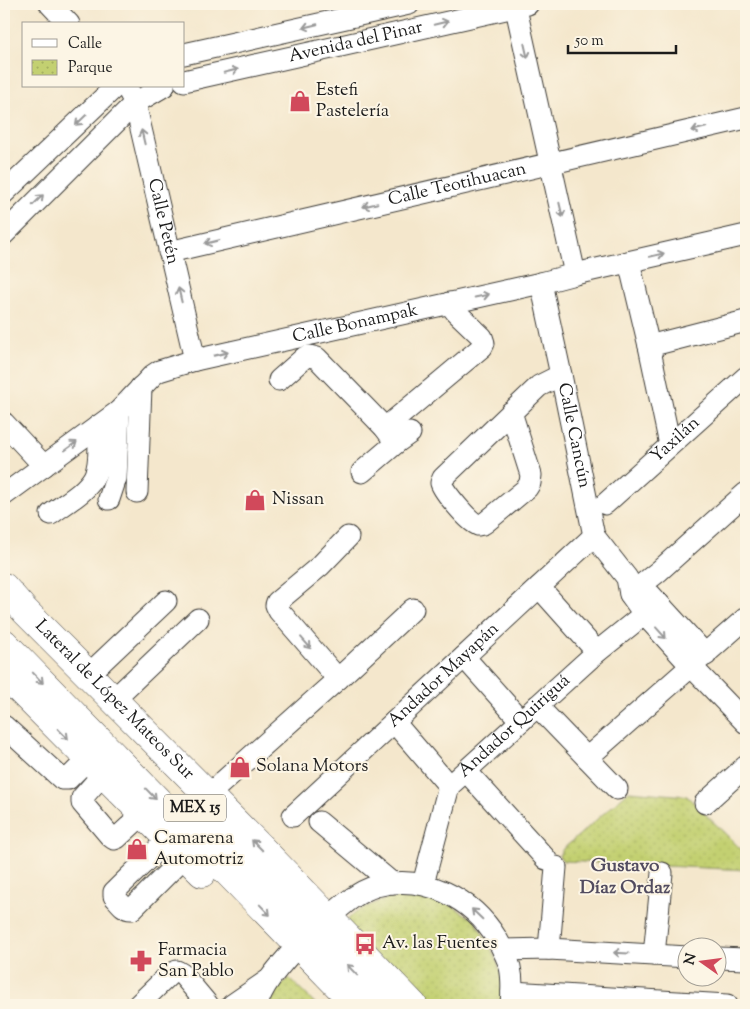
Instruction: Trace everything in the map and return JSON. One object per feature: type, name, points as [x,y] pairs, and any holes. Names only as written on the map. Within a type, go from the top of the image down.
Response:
[{"type":"main road","name":"Lateral de López Mateos Sur","points":[[4,588],[82,676],[113,700],[413,1005]]},
{"type":"main road","name":"MEX 15","points":[[4,610],[82,676],[386,1005]]},
{"type":"main road","name":"MEX 15","points":[[4,643],[292,951],[357,1005]]},
{"type":"main road","points":[[5,678],[176,847],[292,951],[334,1005]]},
{"type":"street","points":[[50,4],[67,22]]},
{"type":"street","name":"Avenida del Pinar","points":[[185,54],[333,12],[409,4]]},
{"type":"street","points":[[520,5],[575,274]]},
{"type":"street","name":"Avenida del Pinar","points":[[185,81],[520,5]]},
{"type":"street","points":[[4,193],[114,88]]},
{"type":"street","points":[[4,234],[131,95],[157,88]]},
{"type":"street","name":"Calle Petén","points":[[131,95],[195,360]]},
{"type":"street","name":"Calle Teotihuacan","points":[[170,252],[746,118]]},
{"type":"street","name":"Calle Bonampak","points":[[4,495],[119,410],[153,375],[160,371],[195,360],[746,235]]},
{"type":"street","points":[[629,262],[670,445]]},
{"type":"street","name":"Calle Cancún","points":[[541,283],[594,536],[651,609],[699,661],[746,723]]},
{"type":"street","points":[[362,472],[484,344],[482,337],[449,303]]},
{"type":"street","points":[[649,346],[746,321]]},
{"type":"street","points":[[279,380],[301,360],[310,356],[317,358],[397,435]]},
{"type":"street","points":[[511,412],[530,475],[530,482],[526,488],[483,524],[478,525],[472,522],[445,492],[441,483],[445,474],[511,412],[539,386],[561,374]]},
{"type":"street","name":"Yaxilán","points":[[606,504],[746,377]]},
{"type":"street","points":[[137,492],[141,387]]},
{"type":"street","points":[[109,499],[116,478],[119,410]]},
{"type":"street","points":[[4,423],[44,466]]},
{"type":"street","points":[[52,514],[85,488],[95,476],[98,460],[98,426]]},
{"type":"street","points":[[633,586],[659,571],[746,493]]},
{"type":"street","name":"Andador Mayapán","points":[[293,816],[594,536]]},
{"type":"street","points":[[338,679],[279,611],[276,605],[277,602],[320,566],[341,544]]},
{"type":"street","points":[[539,587],[597,652]]},
{"type":"street","points":[[82,676],[166,601]]},
{"type":"street","points":[[208,795],[413,609]]},
{"type":"street","name":"Andador Quiriguá","points":[[423,884],[449,786],[597,652],[651,609]]},
{"type":"street","points":[[587,758],[746,618]]},
{"type":"street","points":[[113,700],[198,619]]},
{"type":"street","points":[[464,657],[521,721]]},
{"type":"street","points":[[537,706],[617,789]]},
{"type":"street","points":[[394,722],[449,786]]},
{"type":"street","points":[[4,726],[62,779],[68,779],[96,766]]},
{"type":"street","points":[[96,766],[82,798],[82,803],[110,836],[114,839],[117,838],[143,814]]},
{"type":"street","points":[[705,803],[746,766]]},
{"type":"street","points":[[466,771],[551,863],[549,949]]},
{"type":"street","points":[[318,822],[392,883]]},
{"type":"street","points":[[654,955],[662,873]]},
{"type":"street","points":[[328,918],[352,898],[366,890],[392,883],[423,884],[460,899],[478,914],[492,930],[509,966],[512,984],[511,999],[727,1005]]},
{"type":"street","points":[[503,950],[549,949],[678,956]]},
{"type":"street","points":[[257,1005],[259,997],[270,979],[292,951]]},
{"type":"street","points":[[728,959],[746,960]]},
{"type":"street","points":[[138,1005],[170,974],[176,971],[182,974],[208,1005]]},
{"type":"street","points":[[232,1005],[270,979]]},
{"type":"green space","points":[[629,791],[687,796],[746,854],[746,870],[563,861],[559,856],[562,850]]},
{"type":"green space","points":[[415,894],[439,898],[475,920],[496,958],[502,976],[502,1005],[426,1005],[344,924],[355,912],[371,905],[390,897]]},
{"type":"green space","points":[[289,978],[317,1005],[269,1005],[278,989]]},
{"type":"place","name":"Estefi Pastelería","points":[[300,101]]},
{"type":"place","name":"Nissan","points":[[255,500]]},
{"type":"place","name":"Solana Motors","points":[[240,767]]},
{"type":"place","name":"Camarena Automotriz","points":[[137,849]]},
{"type":"place","name":"Av. las Fuentes","points":[[365,944]]},
{"type":"place","name":"Farmacia San Pablo","points":[[141,961]]},
{"type":"district","name":"Gustavo Díaz Ordaz","points":[[625,877]]}]
